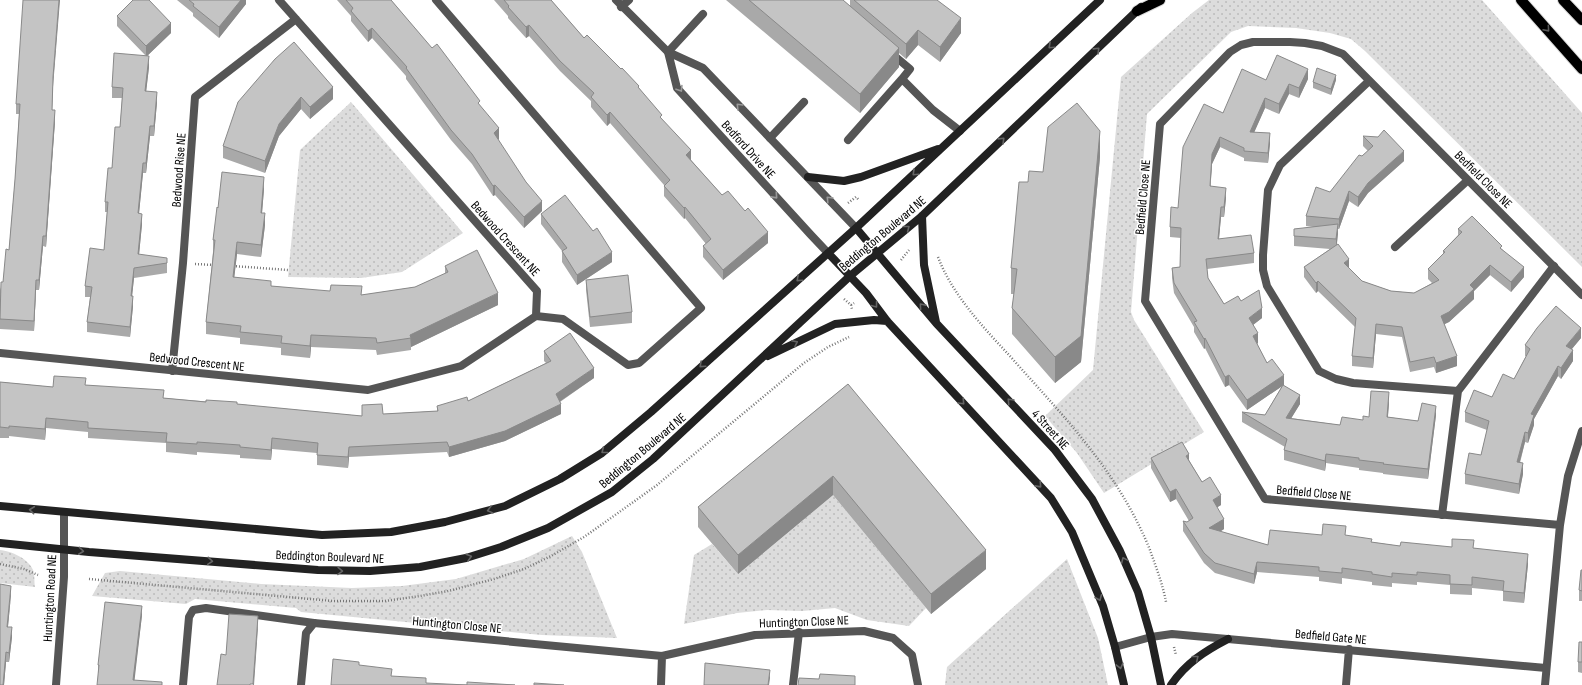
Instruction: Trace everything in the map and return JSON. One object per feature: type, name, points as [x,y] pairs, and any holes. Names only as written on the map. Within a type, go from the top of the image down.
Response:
[{"type":"main road","name":"Beddington Boulevard NE","points":[[0,506],[64,513],[322,535],[391,532],[445,522],[505,506],[560,479],[602,453],[652,412],[856,228],[1100,0]]},
{"type":"main road","name":"Beddington Boulevard NE","points":[[0,543],[318,570],[370,571],[420,567],[466,558],[501,547],[548,528],[612,492],[653,459],[850,276],[922,216],[1149,0]]},
{"type":"main road","points":[[1137,11],[1160,0]]},
{"type":"main road","points":[[1521,0],[1582,69]]},
{"type":"main road","points":[[1563,0],[1582,20]]},
{"type":"main road","points":[[808,177],[844,181],[861,177],[942,148]]},
{"type":"main road","points":[[922,216],[924,265],[936,323]]},
{"type":"main road","name":"4 Street NE","points":[[856,228],[936,323],[1055,450],[1092,499],[1120,551],[1138,592],[1151,637],[1161,685]]},
{"type":"main road","points":[[828,253],[866,293],[887,321],[1051,498],[1072,532],[1103,606],[1124,685]]},
{"type":"main road","points":[[760,360],[835,324],[874,320],[887,321]]},
{"type":"main road","points":[[1171,685],[1182,670],[1202,653],[1228,639]]},
{"type":"street","name":"Bedwood Crescent NE","points":[[0,353],[368,390],[461,366],[536,316],[537,291],[279,0]]},
{"type":"street","points":[[436,0],[701,308],[639,363],[628,365],[563,320],[536,316]]},
{"type":"street","name":"Bedford Drive NE","points":[[616,0],[668,52],[703,68],[856,228]]},
{"type":"street","points":[[622,7],[629,0]]},
{"type":"street","points":[[668,52],[704,14]]},
{"type":"street","name":"Bedwood Rise NE","points":[[172,371],[183,263],[196,97],[296,19]]},
{"type":"street","name":"Bedfield Close NE","points":[[1560,525],[1265,499],[1145,301],[1160,124],[1230,52],[1241,45],[1253,42],[1305,43],[1322,46],[1343,54],[1582,295]]},
{"type":"street","points":[[848,140],[910,69],[886,49]]},
{"type":"street","name":"Bedford Drive NE","points":[[668,52],[677,88],[828,253]]},
{"type":"street","points":[[902,79],[933,110],[960,131]]},
{"type":"street","points":[[1369,81],[1280,165],[1268,190],[1263,255],[1263,270],[1267,286],[1319,370],[1336,379],[1352,383],[1458,390]]},
{"type":"street","points":[[770,138],[804,102]]},
{"type":"street","points":[[1395,247],[1468,180]]},
{"type":"street","points":[[1442,515],[1458,390],[1554,266]]},
{"type":"street","points":[[1546,685],[1546,668],[1560,525],[1568,476],[1582,432]]},
{"type":"street","name":"Huntington Road NE","points":[[56,685],[64,577],[64,513]]},
{"type":"street","name":"Huntington Close NE","points":[[183,685],[189,617],[194,610],[206,608],[314,623],[662,656],[755,635],[799,632],[864,631],[893,638],[912,655],[918,685]]},
{"type":"street","points":[[301,685],[306,633],[314,623]]},
{"type":"street","points":[[793,685],[799,632]]},
{"type":"street","name":"Bedfield Gate NE","points":[[1115,647],[1151,637],[1172,634],[1546,668]]},
{"type":"street","points":[[1346,685],[1349,650]]},
{"type":"street","points":[[661,685],[662,656]]},
{"type":"path","points":[[848,203],[856,197],[859,200]]},
{"type":"path","points":[[938,252],[938,258],[948,278],[970,310],[1056,406],[1095,453],[1123,494],[1141,528],[1154,562],[1166,602]]},
{"type":"path","points":[[901,260],[907,253]]},
{"type":"path","points":[[183,263],[220,266]]},
{"type":"path","points":[[228,266],[288,270]]},
{"type":"path","points":[[842,298],[851,305],[854,303]]},
{"type":"path","points":[[0,564],[24,569],[38,575]]},
{"type":"path","points":[[1174,645],[1176,655]]},
{"type":"shaded area","points":[[1209,0],[1482,0],[1582,113],[1582,267],[1365,51],[1351,39],[1330,33],[1296,28],[1248,26],[1231,32],[1147,114],[1131,312],[1134,320],[1204,432],[1104,493],[1077,453],[1045,416],[1093,370],[1121,77],[1192,13]]},
{"type":"shaded area","points":[[351,102],[463,233],[402,272],[361,278],[288,277],[300,150]]},
{"type":"shaded area","points":[[833,495],[926,608],[909,626],[867,620],[835,608],[802,611],[767,610],[737,613],[684,624],[694,555],[712,544],[738,574]]},
{"type":"shaded area","points":[[572,536],[582,552],[617,638],[542,635],[301,612],[296,608],[195,599],[186,604],[92,596],[105,573],[120,571],[261,584],[352,588],[402,586],[456,579],[524,559]]},
{"type":"shaded area","points":[[0,550],[14,554],[28,562],[34,572],[35,587],[0,583]]},
{"type":"shaded area","points":[[1067,559],[1098,638],[1108,685],[945,685],[947,667]]},
{"type":"building","points":[[23,0],[59,0],[53,77],[52,110],[55,110],[46,236],[43,236],[39,280],[36,280],[34,321],[0,319],[1,282],[3,282],[6,249],[9,250],[15,179],[20,104],[16,104]]},
{"type":"building","points":[[133,0],[149,0],[171,23],[146,46],[117,16]]},
{"type":"building","points":[[189,0],[241,0],[219,27],[193,6],[194,4]]},
{"type":"building","points":[[346,0],[391,0],[432,48],[437,44],[480,101],[478,103],[499,128],[494,133],[526,182],[542,201],[524,217],[495,185],[493,186],[472,154],[451,130],[406,68],[407,67],[372,28],[368,31],[351,11],[353,8]]},
{"type":"building","points":[[504,0],[551,0],[584,38],[587,35],[639,86],[638,87],[662,115],[660,117],[691,150],[686,155],[722,195],[728,191],[745,211],[748,208],[768,232],[723,270],[703,246],[711,239],[685,207],[684,208],[664,186],[670,180],[610,112],[607,115],[591,97],[594,93],[560,61],[529,25],[526,27],[508,7],[509,6]]},
{"type":"building","points":[[749,0],[843,0],[899,48],[860,94]]},
{"type":"building","points":[[854,0],[937,0],[961,18],[940,47],[918,30],[906,44]]},
{"type":"building","points":[[294,42],[333,87],[310,107],[301,97],[279,124],[265,161],[223,146],[238,102],[275,59]]},
{"type":"building","points":[[114,53],[149,56],[145,91],[157,92],[154,126],[150,126],[146,163],[143,163],[138,213],[142,214],[138,254],[167,258],[167,263],[134,268],[130,327],[87,322],[92,287],[85,286],[90,248],[104,250],[108,202],[105,202],[108,168],[112,168],[115,127],[120,127],[123,88],[112,87]]},
{"type":"building","points":[[1277,55],[1308,69],[1299,88],[1289,84],[1279,104],[1265,98],[1250,132],[1270,133],[1268,153],[1244,151],[1244,148],[1220,137],[1212,154],[1210,186],[1226,188],[1224,207],[1221,207],[1218,239],[1251,235],[1254,253],[1206,259],[1208,278],[1224,304],[1238,296],[1241,301],[1259,290],[1262,308],[1249,318],[1258,333],[1253,336],[1267,363],[1272,359],[1284,375],[1247,400],[1229,375],[1225,377],[1205,338],[1204,339],[1194,322],[1197,321],[1174,283],[1172,268],[1180,267],[1181,228],[1170,227],[1171,207],[1178,208],[1183,147],[1204,104],[1223,113],[1242,69],[1266,80]]},
{"type":"building","points":[[1317,68],[1336,75],[1331,89],[1313,82]]},
{"type":"building","points":[[1077,103],[1100,131],[1081,336],[1055,357],[1012,308],[1017,269],[1011,268],[1019,182],[1028,182],[1029,171],[1043,172],[1048,127]]},
{"type":"building","points":[[1384,130],[1404,151],[1368,183],[1358,197],[1349,191],[1339,219],[1306,216],[1316,187],[1330,192],[1359,155],[1362,156],[1373,146],[1363,136],[1378,137]]},
{"type":"building","points":[[222,172],[264,177],[261,213],[265,213],[261,245],[237,242],[233,277],[271,281],[271,286],[330,291],[331,285],[362,286],[361,295],[415,287],[448,272],[445,266],[477,250],[498,293],[410,335],[411,338],[377,343],[376,338],[311,335],[310,346],[281,343],[282,336],[240,332],[241,326],[206,322],[215,240],[213,240]]},
{"type":"building","points":[[565,195],[593,231],[597,228],[612,252],[577,275],[562,251],[567,248],[541,214]]},
{"type":"building","points":[[1472,216],[1502,246],[1500,248],[1524,267],[1511,282],[1490,265],[1470,285],[1474,289],[1449,312],[1441,316],[1457,356],[1436,363],[1434,357],[1410,362],[1402,327],[1376,324],[1373,358],[1352,356],[1356,318],[1318,281],[1316,283],[1304,267],[1338,244],[1349,259],[1344,263],[1362,281],[1391,291],[1414,293],[1439,280],[1428,269],[1462,232],[1458,229]]},
{"type":"building","points":[[1338,224],[1336,239],[1294,236],[1294,229]]},
{"type":"building","points":[[628,275],[632,312],[590,317],[586,280]]},
{"type":"building","points":[[1556,306],[1581,328],[1566,346],[1573,350],[1561,368],[1558,366],[1531,414],[1534,415],[1528,433],[1525,432],[1517,462],[1523,463],[1519,484],[1465,474],[1469,453],[1481,455],[1489,421],[1465,412],[1474,390],[1492,397],[1503,374],[1514,379],[1530,349],[1525,345]]},
{"type":"building","points":[[570,333],[594,368],[556,394],[561,404],[505,431],[449,447],[447,442],[349,447],[348,457],[317,455],[318,443],[272,438],[271,450],[240,447],[240,445],[197,442],[197,444],[166,442],[167,433],[88,428],[88,422],[46,418],[45,429],[9,426],[9,428],[0,427],[0,382],[53,387],[54,376],[86,378],[85,385],[164,390],[163,398],[206,402],[206,400],[237,402],[237,404],[362,416],[362,405],[382,404],[383,414],[438,411],[437,406],[467,397],[468,401],[551,361],[544,351]]},
{"type":"building","points":[[848,384],[986,550],[931,594],[833,476],[738,555],[698,507]]},
{"type":"building","points":[[1283,385],[1300,395],[1286,418],[1340,425],[1342,417],[1363,420],[1363,416],[1369,417],[1371,391],[1389,392],[1387,417],[1418,421],[1422,403],[1436,406],[1428,469],[1383,464],[1384,463],[1359,460],[1359,458],[1326,454],[1325,461],[1284,450],[1287,439],[1242,412],[1265,415]]},
{"type":"building","points":[[1182,442],[1189,454],[1186,456],[1202,482],[1210,477],[1221,495],[1213,500],[1224,519],[1209,528],[1268,545],[1270,530],[1322,535],[1323,524],[1346,526],[1345,535],[1372,539],[1371,542],[1400,546],[1401,542],[1452,547],[1452,539],[1474,540],[1473,548],[1528,554],[1524,593],[1503,591],[1504,581],[1472,577],[1472,585],[1450,584],[1450,575],[1417,572],[1417,575],[1392,573],[1392,577],[1372,574],[1372,572],[1342,568],[1342,573],[1319,571],[1319,567],[1257,562],[1254,574],[1215,563],[1204,553],[1183,521],[1187,522],[1193,518],[1176,489],[1170,492],[1151,458]]},
{"type":"building","points":[[1582,570],[1582,591],[1579,590]]},
{"type":"building","points":[[0,584],[11,586],[7,627],[12,627],[9,653],[6,652],[3,685],[0,685]]},
{"type":"building","points":[[105,602],[142,606],[133,680],[162,682],[162,685],[97,685]]},
{"type":"building","points":[[229,614],[258,616],[253,684],[250,685],[217,685],[221,654],[226,655]]},
{"type":"building","points":[[1579,642],[1582,642],[1582,662],[1578,662]]},
{"type":"building","points":[[333,659],[359,662],[359,665],[392,669],[391,676],[426,678],[426,683],[467,685],[331,685]]},
{"type":"building","points":[[705,663],[770,670],[768,685],[704,685]]},
{"type":"building","points":[[820,674],[855,676],[855,685],[798,685],[799,678],[819,679]]},
{"type":"building","points":[[467,682],[515,685],[467,685]]},
{"type":"building","points":[[534,683],[564,685],[534,685]]}]
